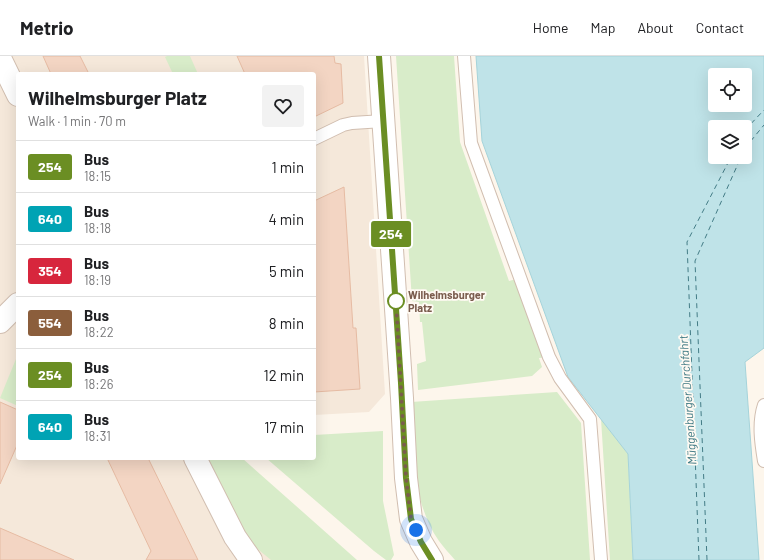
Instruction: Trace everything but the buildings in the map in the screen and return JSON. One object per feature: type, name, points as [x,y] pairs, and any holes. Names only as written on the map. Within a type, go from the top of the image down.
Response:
[{"type":"street","points":[[378,56],[406,478],[411,519],[421,542],[432,560]]},
{"type":"street","points":[[0,58],[16,91]]},
{"type":"street","points":[[0,322],[16,306]]},
{"type":"street","points":[[196,460],[235,537],[251,560]]},
{"type":"lane","points":[[464,56],[471,143],[549,358],[560,378],[590,419],[601,560]]},
{"type":"lane","points":[[316,138],[348,124],[383,121]]},
{"type":"lane","points":[[764,405],[760,437],[764,461]]},
{"type":"shaded area","points":[[0,56],[364,56],[385,394],[369,412],[316,415],[316,72],[16,72],[16,460],[239,460],[292,560],[0,560]]},
{"type":"green space","points":[[190,56],[197,72],[172,72],[165,57]]},
{"type":"green space","points":[[396,56],[454,56],[460,142],[509,281],[520,278],[549,357],[539,358],[542,367],[532,376],[418,390],[417,364],[426,361],[422,322],[420,322],[419,302],[412,301]]},
{"type":"green space","points":[[16,359],[16,405],[0,398]]},
{"type":"green space","points":[[557,392],[581,423],[590,560],[455,560],[439,541],[423,509],[416,474],[411,402]]},
{"type":"green space","points":[[601,419],[628,454],[633,560],[610,560]]},
{"type":"green space","points":[[383,431],[383,501],[394,555],[391,560],[386,560],[374,551],[268,460],[316,460],[316,435]]},
{"type":"green space","points":[[209,460],[244,460],[357,560],[271,560],[249,542]]},
{"type":"water","name":"Müggenburger Durchfahrt","points":[[476,56],[764,56],[764,348],[745,362],[759,560],[633,560],[628,454],[568,377],[482,141]]},
{"type":"ferry route","points":[[752,123],[764,110]]},
{"type":"ferry route","points":[[752,140],[764,125]]},
{"type":"ferry route","points":[[699,560],[687,242],[727,164]]},
{"type":"ferry route","points":[[707,560],[695,261],[738,164]]},
{"type":"bus line","name":"254","points":[[379,56],[406,478],[411,519],[421,542],[432,560]]},
{"type":"place","name":"Wilhelmsburger Platz","points":[[396,301]]},
{"type":"route","points":[[396,301],[406,478],[411,519],[416,530]]}]
